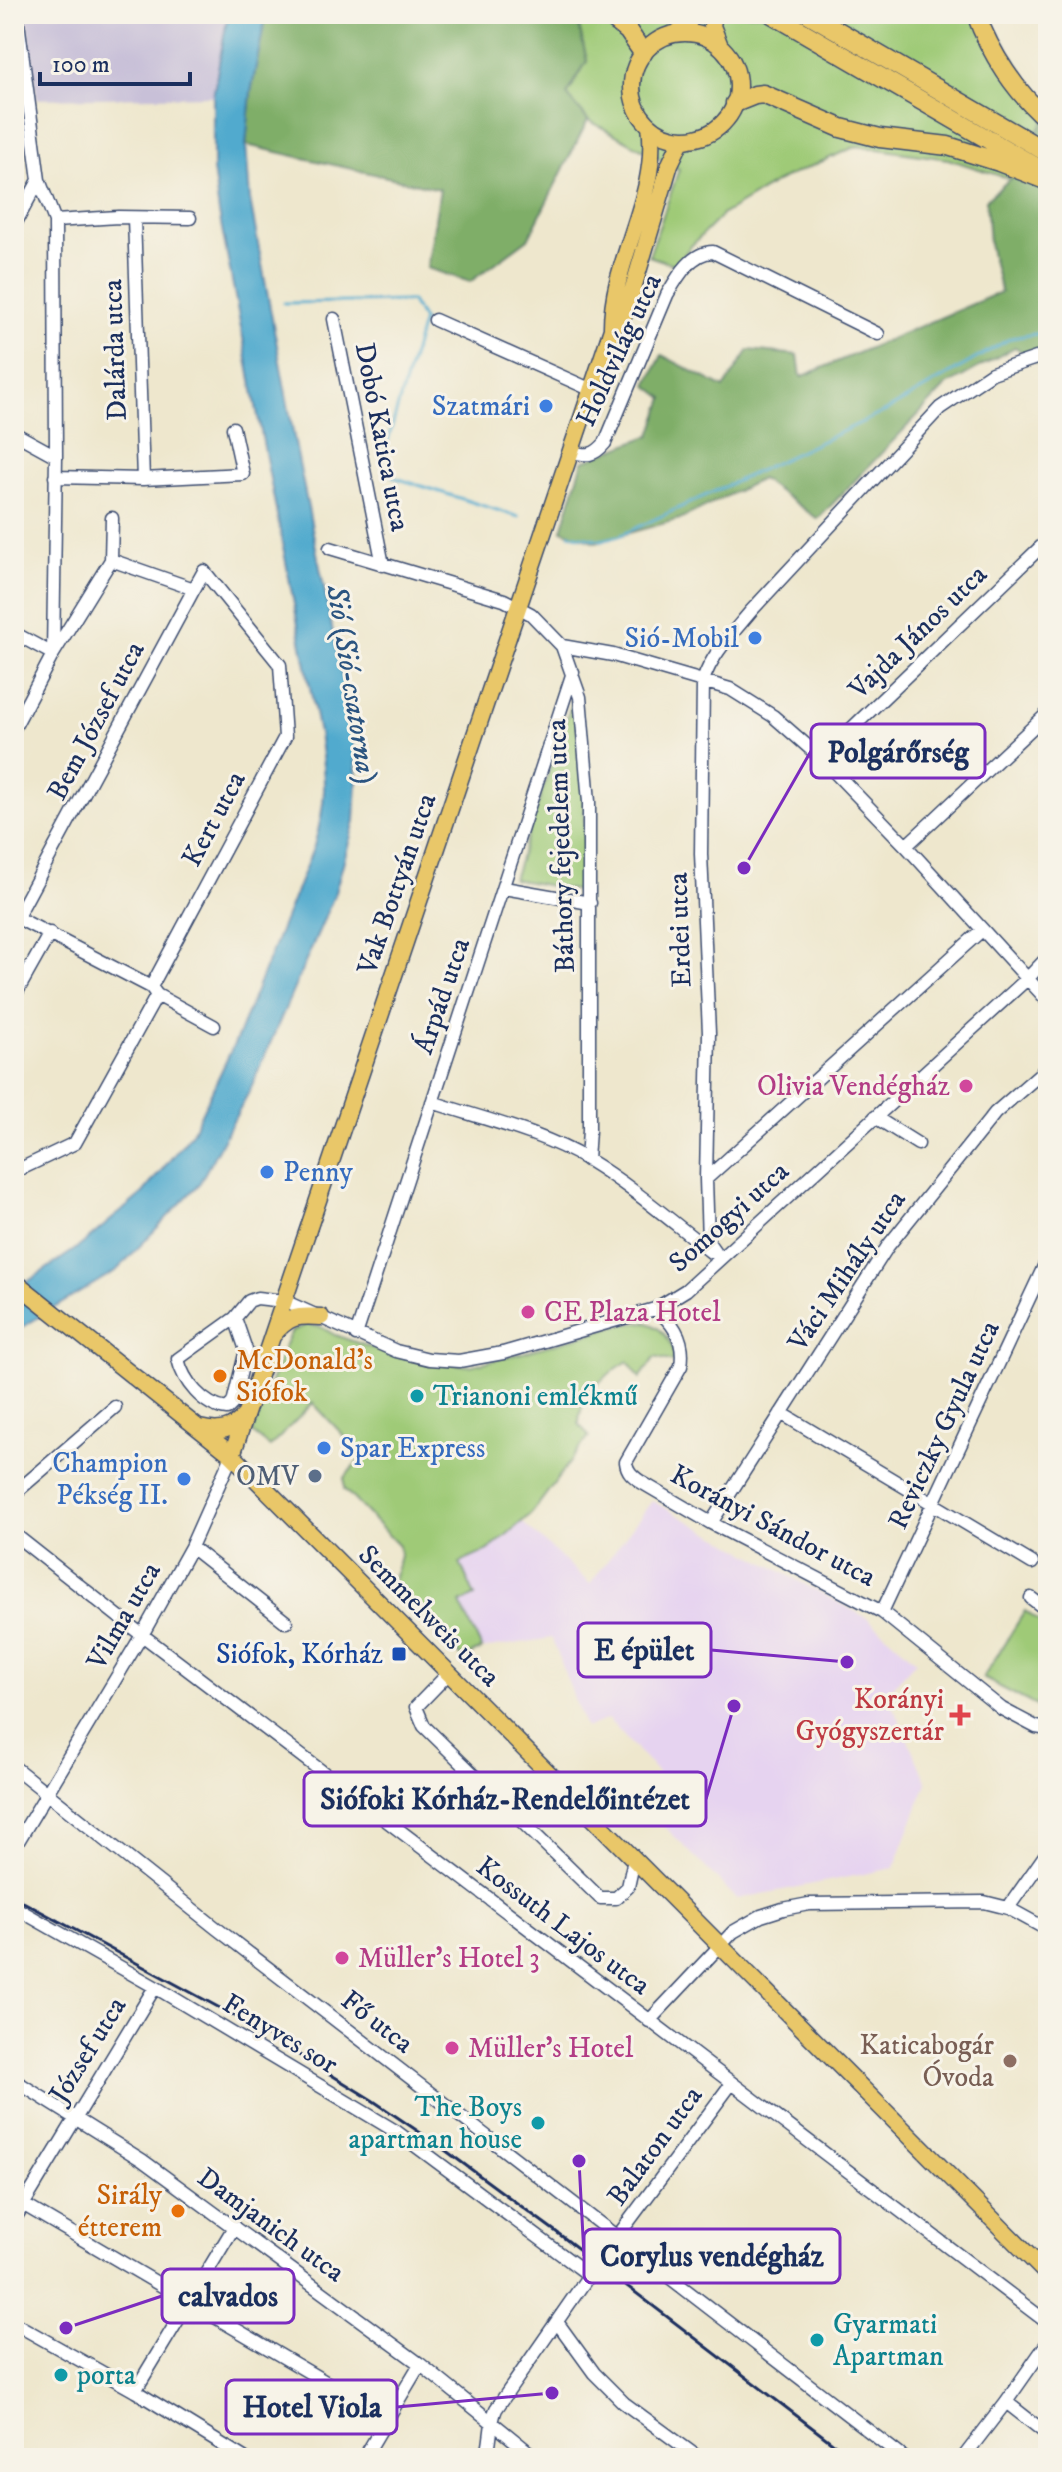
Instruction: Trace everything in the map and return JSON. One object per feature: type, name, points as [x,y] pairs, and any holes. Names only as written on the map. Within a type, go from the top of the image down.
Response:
[{"type":"highway","points":[[607,14],[628,31],[643,53]]},
{"type":"highway","points":[[809,14],[1048,153]]},
{"type":"highway","points":[[976,14],[1015,85],[1048,120]]},
{"type":"highway","points":[[777,17],[1048,173]]},
{"type":"highway","points":[[735,103],[763,94],[841,128],[880,138],[948,146],[1048,181]]},
{"type":"main road","points":[[677,33],[693,14]]},
{"type":"main road","points":[[714,14],[712,26],[736,72],[738,88],[728,117],[706,135],[691,139],[677,139],[650,126],[634,103],[631,86],[634,68],[643,53],[664,37],[677,33],[695,34],[720,46]]},
{"type":"main road","name":"Vak Bottyán utca","points":[[232,1455],[612,329],[612,306],[650,178],[653,144],[650,126]]},
{"type":"main road","name":"Vak Bottyán utca","points":[[612,329],[626,312],[670,164],[681,141],[691,139]]},
{"type":"main road","name":"Semmelweis utca","points":[[14,1281],[232,1455],[1048,2275]]},
{"type":"main road","points":[[272,1337],[283,1324],[299,1316],[321,1317]]},
{"type":"main road","points":[[198,1428],[222,1431],[236,1425],[246,1414]]},
{"type":"street","points":[[17,14],[39,180],[55,221],[53,654]]},
{"type":"street","points":[[14,226],[39,180]]},
{"type":"street","name":"Dalárda utca","points":[[134,218],[143,479]]},
{"type":"street","points":[[55,221],[190,218]]},
{"type":"street","name":"Holdvilág utca","points":[[572,452],[590,455],[605,443],[667,295],[677,278],[697,256],[705,252],[713,252],[878,334]]},
{"type":"street","name":"Dobó Katica utca","points":[[334,319],[383,565]]},
{"type":"street","points":[[435,320],[592,390]]},
{"type":"street","name":"Erdei utca","points":[[720,1259],[708,1242],[706,1179],[709,1033],[701,854],[703,681],[708,665],[751,611],[940,408],[992,373],[1048,354]]},
{"type":"street","points":[[55,477],[143,479],[243,474],[233,428]]},
{"type":"street","points":[[14,433],[56,456]]},
{"type":"street","points":[[14,728],[53,654],[111,560],[112,518]]},
{"type":"street","name":"Vajda János utca","points":[[821,758],[1048,540]]},
{"type":"street","name":"Báthory fejedelem utca","points":[[330,548],[504,600],[531,614],[562,646],[573,672],[580,697],[589,802],[587,1160]]},
{"type":"street","points":[[111,560],[194,589]]},
{"type":"street","name":"Kert utca","points":[[14,1172],[75,1143],[285,737],[280,665],[204,571],[194,589]]},
{"type":"street","name":"Bem József utca","points":[[15,917],[194,589]]},
{"type":"street","points":[[53,623],[62,640]]},
{"type":"street","points":[[14,633],[53,654]]},
{"type":"street","points":[[562,646],[613,655],[730,689],[773,716],[821,758],[906,846],[1048,1001]]},
{"type":"street","name":"Árpád utca","points":[[356,1335],[573,672]]},
{"type":"street","points":[[906,846],[1048,713]]},
{"type":"street","points":[[504,888],[590,903]]},
{"type":"street","points":[[15,917],[50,933],[214,1026]]},
{"type":"street","points":[[706,1179],[982,930]]},
{"type":"street","points":[[14,997],[50,933]]},
{"type":"street","name":"Somogyi utca","points":[[284,1301],[396,1351],[429,1359],[459,1361],[503,1353],[655,1309],[686,1290],[1048,957]]},
{"type":"street","name":"Váci Mihály utca","points":[[711,1523],[888,1246],[995,1113],[1048,1067]]},
{"type":"street","points":[[432,1102],[539,1138],[587,1160],[720,1259]]},
{"type":"street","points":[[875,1117],[918,1144]]},
{"type":"street","name":"Reviczky Gyula utca","points":[[882,1612],[1048,1258]]},
{"type":"street","points":[[235,1318],[246,1350],[233,1403],[227,1409],[217,1407],[187,1383],[178,1359],[235,1318],[249,1301],[257,1298],[284,1301]]},
{"type":"street","name":"Korányi Sándor utca","points":[[655,1309],[669,1319],[684,1351],[681,1366],[631,1452],[626,1462],[627,1468],[641,1482],[711,1523],[882,1612],[1002,1709],[1036,1727],[1048,1729]]},
{"type":"street","points":[[14,1494],[115,1407]]},
{"type":"street","points":[[781,1413],[1032,1563]]},
{"type":"street","name":"Vilma utca","points":[[14,1848],[191,1547],[232,1455]]},
{"type":"street","name":"Kossuth Lajos utca","points":[[14,1534],[142,1635],[1048,2323]]},
{"type":"street","points":[[191,1547],[286,1622]]},
{"type":"street","points":[[1031,1598],[1048,1611]]},
{"type":"street","points":[[449,1673],[416,1707],[424,1726],[600,1898],[616,1898],[628,1887],[634,1859]]},
{"type":"street","name":"Fő utca","points":[[14,1767],[216,1928],[904,2458]]},
{"type":"street","points":[[1008,1908],[1048,1851]]},
{"type":"street","points":[[649,2021],[733,1932],[761,1916],[809,1904],[984,1902],[1008,1908],[1048,1930]]},
{"type":"street","name":"Fenyves sor","points":[[14,1907],[155,1987],[397,2132],[589,2275]]},
{"type":"street","name":"József utca","points":[[14,2220],[19,2202],[155,1987]]},
{"type":"street","name":"Damjanich utca","points":[[14,2080],[142,2160],[420,2364],[536,2458]]},
{"type":"street","name":"Balaton utca","points":[[490,2422],[589,2275],[731,2084]]},
{"type":"street","points":[[19,2202],[387,2418]]},
{"type":"street","points":[[135,2391],[234,2227]]},
{"type":"street","points":[[557,2322],[594,2373],[624,2403],[699,2458]]},
{"type":"street","points":[[14,2323],[135,2391],[244,2458]]},
{"type":"street","points":[[963,2458],[1048,2342]]},
{"type":"street","points":[[364,2458],[420,2364]]},
{"type":"street","points":[[1006,2402],[1048,2435]]},
{"type":"street","points":[[486,2458],[490,2447],[490,2422]]},
{"type":"shaded area","points":[[27,14],[228,14],[213,96],[37,99]]},
{"type":"shaded area","points":[[652,1501],[867,1618],[916,1661],[887,1693],[927,1783],[894,1868],[737,1899],[642,1804],[660,1775],[608,1719],[585,1728],[552,1638],[482,1649],[460,1603],[460,1563],[489,1550],[522,1522],[590,1584]]},
{"type":"green space","points":[[266,14],[576,14],[587,61],[567,95],[588,120],[528,239],[470,282],[427,268],[440,189],[246,145],[251,92]]},
{"type":"green space","points":[[576,14],[986,14],[1048,115],[1010,179],[948,159],[857,146],[784,178],[723,214],[676,265],[649,256],[679,169],[588,120],[567,95],[587,61]]},
{"type":"green space","points":[[1048,115],[1048,370],[1015,347],[946,386],[818,519],[761,479],[680,519],[596,542],[562,530],[583,461],[651,435],[664,398],[647,385],[662,355],[724,388],[749,350],[798,355],[801,377],[1001,292],[989,244],[986,200],[1010,179]]},
{"type":"green space","points":[[574,696],[584,801],[584,892],[513,879]]},
{"type":"green space","points":[[646,1322],[658,1328],[667,1338],[673,1362],[655,1357],[640,1378],[628,1361],[602,1379],[588,1395],[580,1414],[579,1424],[589,1436],[532,1513],[489,1550],[460,1563],[475,1596],[460,1603],[482,1649],[463,1658],[392,1588],[400,1555],[399,1546],[344,1489],[344,1478],[363,1456],[313,1403],[270,1447],[252,1433],[286,1342],[292,1331],[307,1325],[321,1327],[395,1356],[469,1366],[619,1325]]},
{"type":"green space","points":[[1025,1611],[1048,1628],[1048,1712],[983,1678]]},
{"type":"water","points":[[228,14],[266,14],[251,92],[246,145],[250,200],[353,732],[357,780],[355,821],[334,896],[250,1090],[199,1184],[117,1270],[14,1332],[14,1291],[80,1246],[143,1193],[192,1133],[237,1038],[314,846],[321,816],[324,778],[319,734],[213,170],[213,96]]},
{"type":"waterway","points":[[284,303],[411,301],[423,320],[382,461],[393,477],[519,517]]},
{"type":"waterway","points":[[570,534],[602,540],[619,536],[886,411],[1011,338],[1048,332]]},
{"type":"railway","points":[[14,1897],[244,2021],[372,2100],[555,2231],[852,2458]]},
{"type":"place","name":"Szatmári","points":[[546,406]]},
{"type":"place","name":"Sió-Mobil","points":[[755,638]]},
{"type":"place","name":"Polgárőrség","points":[[744,868]]},
{"type":"place","name":"Olivia Vendégház","points":[[966,1086]]},
{"type":"place","name":"Penny","points":[[267,1172]]},
{"type":"place","name":"CE Plaza Hotel","points":[[528,1312]]},
{"type":"place","name":"McDonald's Siófok","points":[[220,1376]]},
{"type":"place","name":"Trianoni emlékmű","points":[[417,1396]]},
{"type":"place","name":"Spar Express","points":[[324,1448]]},
{"type":"place","name":"OMV","points":[[315,1476]]},
{"type":"place","name":"Champion Pékség II.","points":[[184,1479]]},
{"type":"place","name":"Siófok, Kórház","points":[[399,1654]]},
{"type":"place","name":"E épület","points":[[847,1662]]},
{"type":"place","name":"Siófoki Kórház-Rendelőintézet","points":[[734,1706]]},
{"type":"place","name":"Korányi Gyógyszertár","points":[[960,1715]]},
{"type":"place","name":"Müller's Hotel 3","points":[[342,1958]]},
{"type":"place","name":"Müller's Hotel","points":[[452,2048]]},
{"type":"place","name":"Katicabogár Óvoda","points":[[1010,2061]]},
{"type":"place","name":"The Boys apartman house","points":[[538,2123]]},
{"type":"place","name":"Corylus vendégház","points":[[579,2161]]},
{"type":"place","name":"Sirály étterem","points":[[178,2211]]},
{"type":"place","name":"calvados","points":[[66,2328]]},
{"type":"place","name":"Gyarmati Apartman","points":[[817,2340]]},
{"type":"place","name":"porta","points":[[61,2375]]},
{"type":"place","name":"Hotel Viola","points":[[552,2393]]},
{"type":"water label","name":"Sió (Sió-csatorna)","points":[[351,684]]}]
